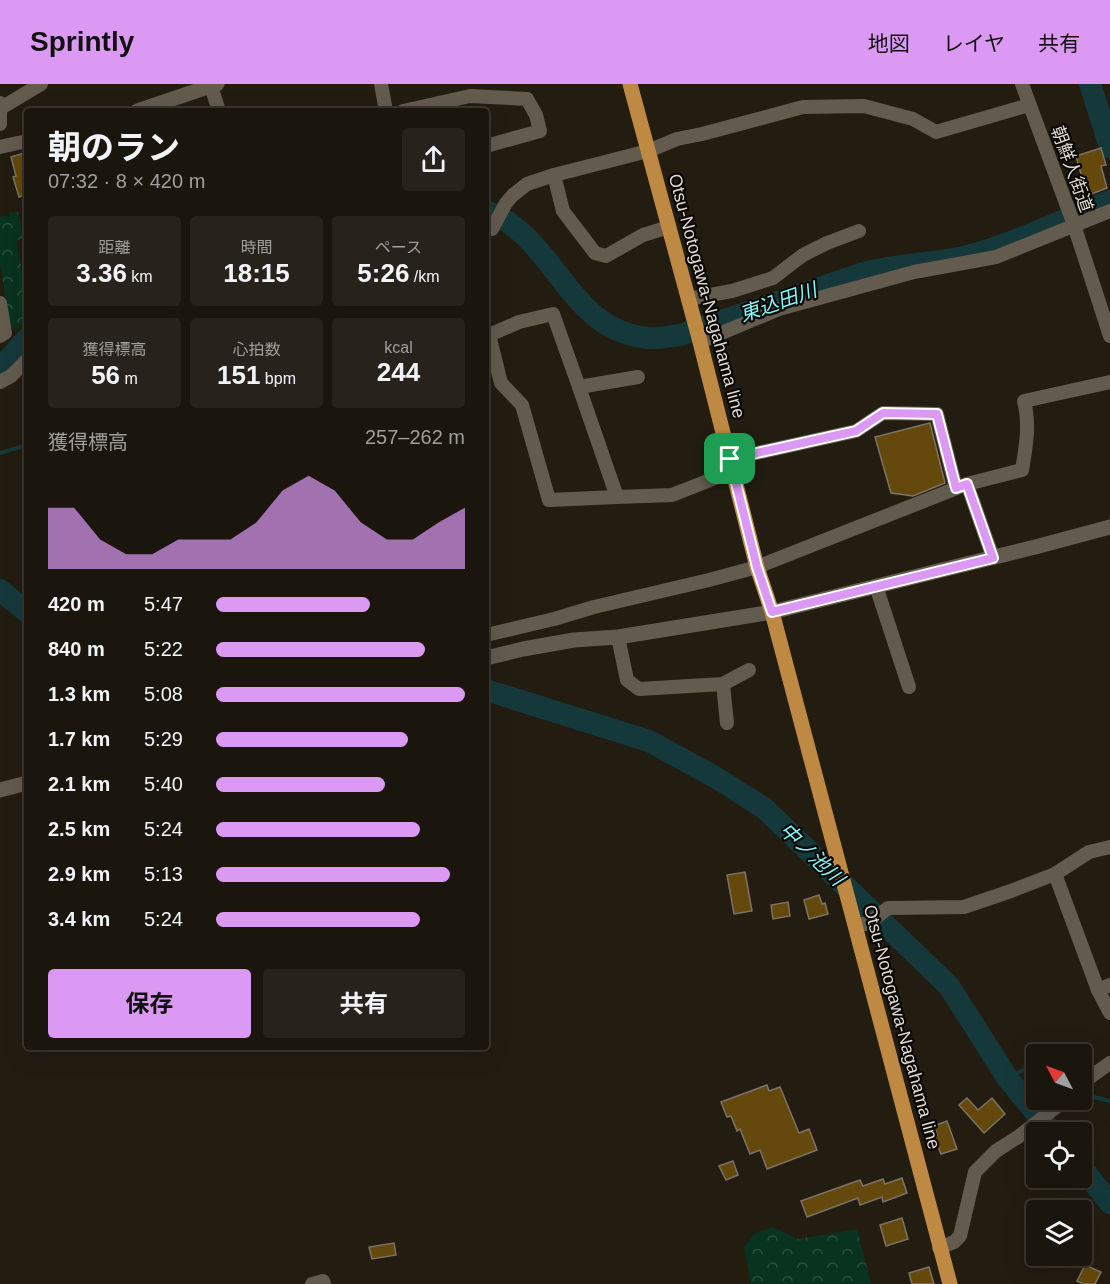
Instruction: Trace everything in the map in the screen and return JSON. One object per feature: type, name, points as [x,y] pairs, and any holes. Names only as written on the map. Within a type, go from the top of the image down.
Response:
[{"type":"main road","name":"Otsu-Notogawa-Nagahama line","points":[[630,84],[757,567],[772,612],[834,843],[859,920],[939,1248],[950,1284]]},
{"type":"street","points":[[0,124],[1,105],[40,84]]},
{"type":"street","points":[[381,84],[385,108]]},
{"type":"street","name":"朝鮮人街道","points":[[1022,84],[1072,219],[1110,336]]},
{"type":"street","points":[[144,108],[194,88],[214,85],[218,108]]},
{"type":"street","points":[[416,108],[470,96],[526,99],[536,115],[540,131],[489,145]]},
{"type":"street","points":[[490,226],[513,195],[527,184],[648,151],[677,139],[802,107],[864,106],[913,119],[936,132],[1029,105]]},
{"type":"street","points":[[0,147],[24,142]]},
{"type":"street","points":[[554,175],[563,212],[595,253],[606,256],[643,235],[669,227]]},
{"type":"street","points":[[699,340],[779,309],[914,272],[996,257],[1072,219],[1110,210]]},
{"type":"street","points":[[690,307],[773,278],[803,255],[859,231]]},
{"type":"street","points":[[0,303],[5,333],[0,336]]},
{"type":"street","points":[[617,497],[553,314],[519,322],[489,335],[501,383],[522,405],[549,500],[672,495],[731,465],[856,431],[883,413],[937,414],[962,486],[993,558]]},
{"type":"street","points":[[0,382],[11,376],[24,363]]},
{"type":"street","points":[[579,387],[638,377]]},
{"type":"street","points":[[489,634],[757,567],[962,486],[1022,470],[1027,441],[1027,411],[1024,401],[1110,382]]},
{"type":"street","points":[[489,657],[574,640],[618,638],[772,612],[1110,527]]},
{"type":"street","points":[[876,586],[909,687]]},
{"type":"street","points":[[618,638],[627,680],[639,689],[723,684],[749,670]]},
{"type":"street","points":[[723,684],[727,723]]},
{"type":"street","points":[[0,790],[24,784]]},
{"type":"street","points":[[859,920],[888,908],[964,907],[1055,874],[1089,852],[1110,848]]},
{"type":"street","points":[[1055,874],[1104,987],[1110,1013]]},
{"type":"street","points":[[1092,1076],[1110,1063]]},
{"type":"street","points":[[939,1248],[954,1242],[960,1236],[975,1172],[996,1151],[1051,1110]]},
{"type":"street","points":[[312,1284],[323,1281],[324,1284]]},
{"type":"green space","points":[[18,211],[23,238],[16,241],[24,278],[24,322],[15,332],[14,327],[11,328],[0,264],[0,217],[10,216],[9,213]]},
{"type":"green space","points":[[773,1227],[798,1239],[857,1229],[871,1284],[751,1284],[744,1247],[755,1233]]},
{"type":"building","points":[[1101,148],[1106,165],[1101,166],[1107,188],[1081,198],[1076,180],[1082,178],[1076,156]]},
{"type":"building","points":[[24,153],[24,195],[19,197],[13,177],[16,176],[11,157]]},
{"type":"building","points":[[930,423],[945,483],[913,496],[891,493],[875,437]]},
{"type":"building","points":[[745,872],[752,911],[734,914],[727,875]]},
{"type":"building","points":[[819,895],[822,904],[825,903],[828,914],[809,919],[804,900]]},
{"type":"building","points":[[788,902],[790,916],[773,919],[771,905]]},
{"type":"building","points":[[767,1085],[769,1091],[780,1087],[799,1133],[809,1129],[817,1150],[767,1169],[760,1150],[750,1154],[740,1129],[737,1131],[731,1116],[727,1117],[721,1102]]},
{"type":"building","points":[[967,1098],[978,1110],[992,1098],[1005,1114],[984,1133],[959,1105]]},
{"type":"building","points":[[947,1121],[957,1149],[941,1154],[934,1136],[937,1135],[934,1126]]},
{"type":"building","points":[[733,1161],[738,1175],[726,1180],[719,1166]]},
{"type":"building","points":[[902,1178],[907,1193],[883,1202],[882,1197],[860,1205],[858,1198],[807,1217],[801,1201],[860,1180],[863,1186],[883,1179],[885,1184]]},
{"type":"building","points":[[902,1218],[908,1239],[886,1246],[880,1225]]},
{"type":"building","points":[[394,1243],[396,1255],[372,1259],[369,1247]]},
{"type":"building","points":[[1084,1266],[1101,1272],[1095,1284],[1084,1284],[1077,1281]]},
{"type":"building","points":[[929,1267],[934,1284],[912,1284],[909,1273]]},
{"type":"waterway","points":[[1090,84],[1110,147]]},
{"type":"waterway","name":"東込田川","points":[[489,213],[510,224],[530,241],[579,301],[598,318],[620,331],[648,338],[660,338],[680,335],[867,272],[956,259],[986,251],[1110,201]]},
{"type":"waterway","name":"東込田川","points":[[0,366],[24,342]]},
{"type":"waterway","points":[[0,453],[24,446]]},
{"type":"waterway","name":"中ノ池川","points":[[0,590],[24,610]]},
{"type":"waterway","name":"中ノ池川","points":[[489,691],[649,741],[715,777],[764,808],[949,986],[1008,1079],[1044,1122]]},
{"type":"waterway","points":[[1008,1079],[1026,1069]]},
{"type":"waterway","points":[[1092,1096],[1110,1101]]},
{"type":"waterway","name":"中ノ池川","points":[[1092,1180],[1110,1203]]},
{"type":"route","points":[[883,413],[937,414],[956,488],[967,484],[993,558],[772,612],[757,567],[730,459],[856,431],[883,413]]}]
